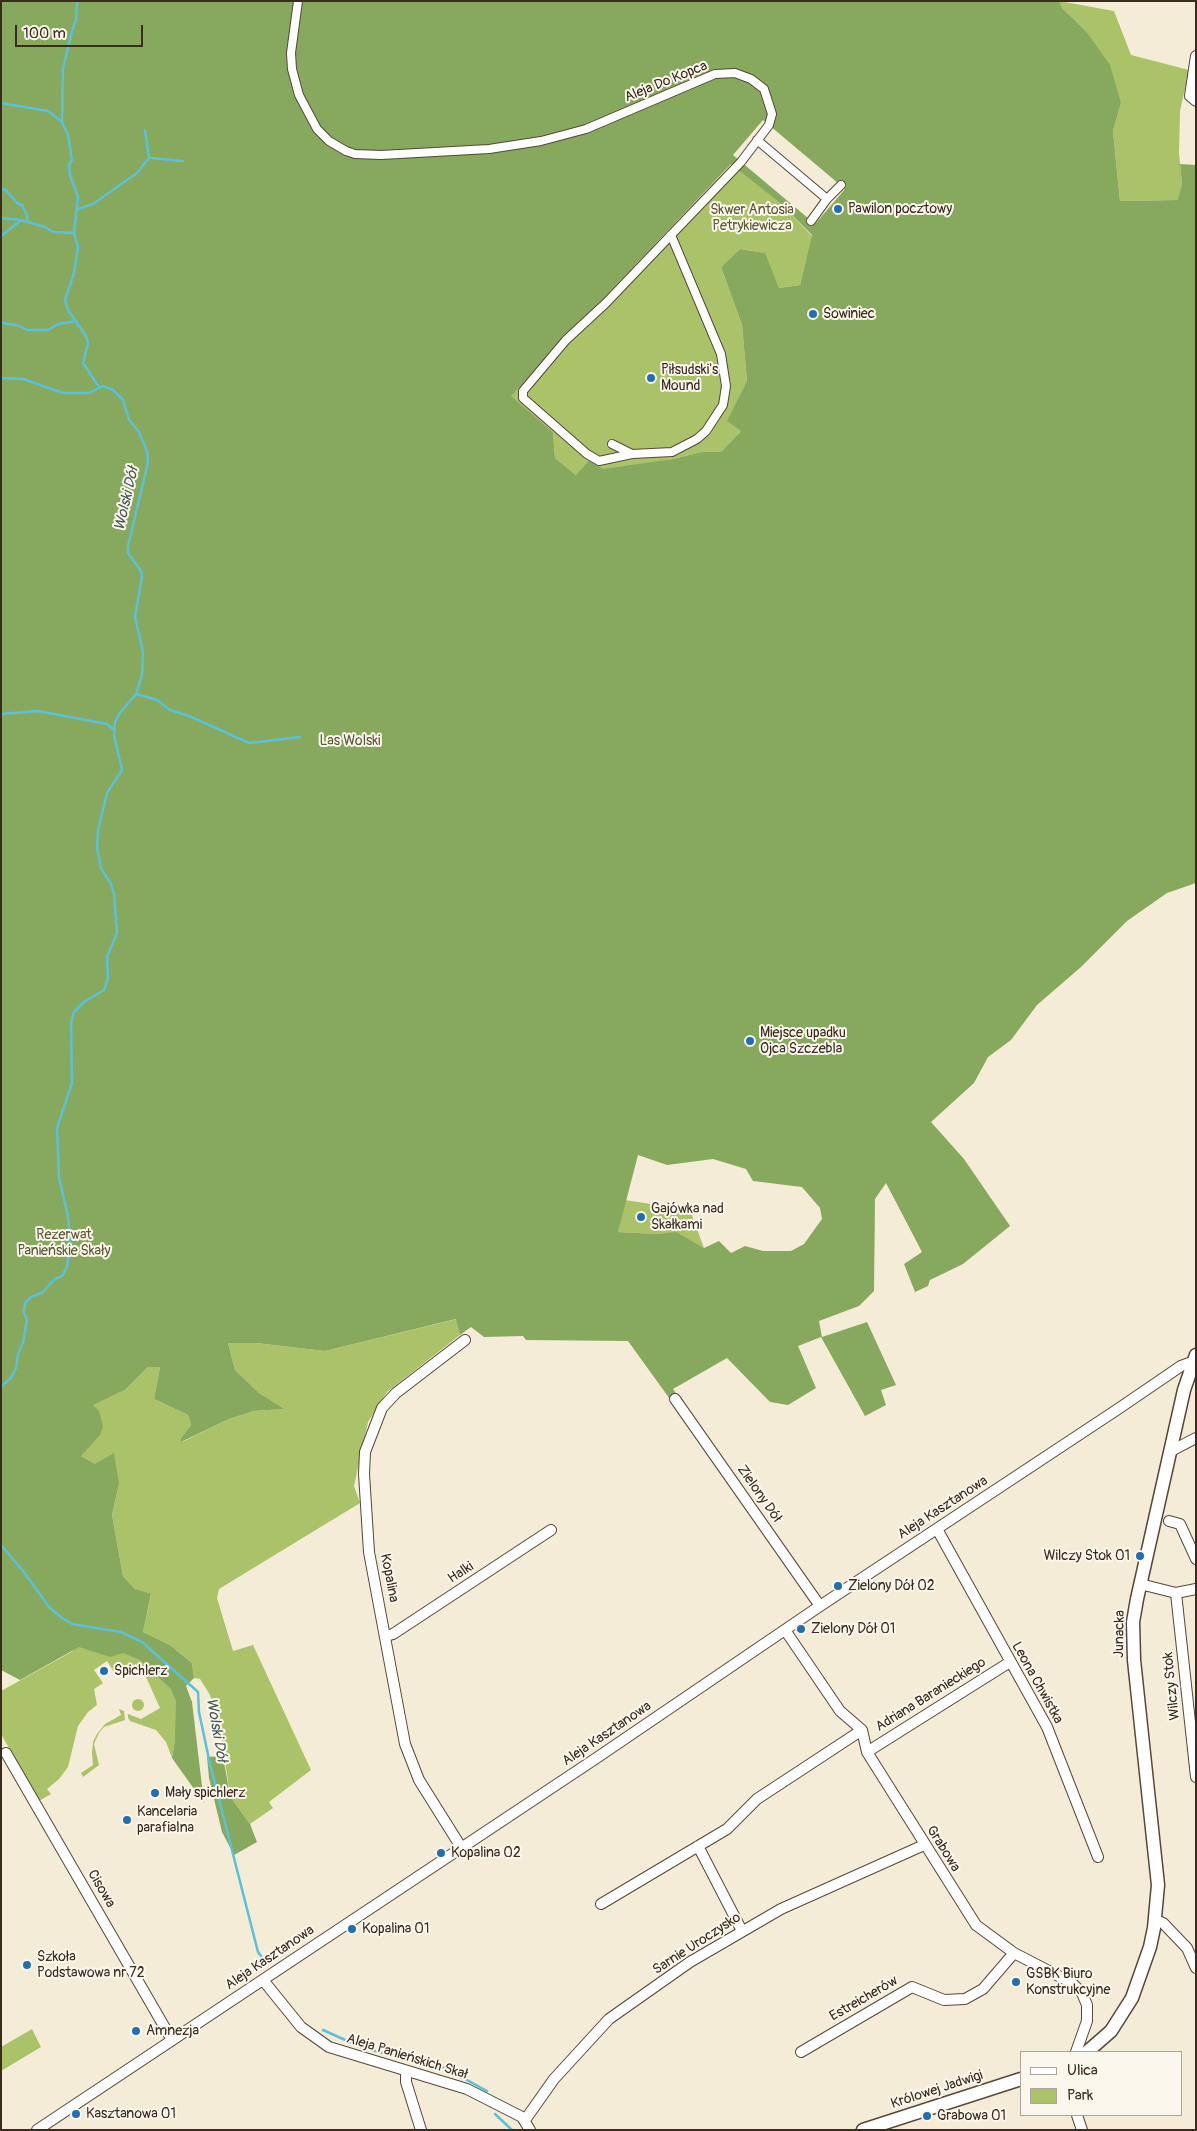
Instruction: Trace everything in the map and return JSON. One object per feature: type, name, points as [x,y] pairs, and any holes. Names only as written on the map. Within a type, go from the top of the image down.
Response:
[{"type":"street","name":"Aleja Do Kopca","points":[[298,1],[291,53],[292,69],[300,95],[317,129],[328,141],[346,152],[381,155],[489,149],[541,141],[586,129],[715,74],[734,72],[751,79],[764,89],[770,101],[772,114],[769,125],[741,162],[606,303],[566,340],[523,391],[523,398],[587,454],[599,461],[632,454]]},
{"type":"street","points":[[1193,98],[1196,56]]},
{"type":"street","points":[[757,140],[827,199]]},
{"type":"street","points":[[811,221],[827,199],[841,185]]},
{"type":"street","points":[[612,444],[632,454],[672,452],[697,439],[714,422],[723,405],[726,386],[721,354],[671,235]]},
{"type":"street","name":"Kopalina","points":[[461,1847],[420,1780],[408,1754],[369,1552],[364,1503],[366,1452],[382,1408],[396,1394],[464,1340]]},
{"type":"street","name":"Junacka","points":[[1156,1920],[1158,1885],[1156,1858],[1134,1660],[1133,1622],[1184,1390],[1194,1358]]},
{"type":"street","name":"Aleja Kasztanowa","points":[[37,2130],[1194,1358]]},
{"type":"street","name":"Zielony Dół","points":[[675,1399],[820,1606]]},
{"type":"street","points":[[1171,1451],[1196,1438]]},
{"type":"street","points":[[1169,1521],[1180,1524],[1196,1559]]},
{"type":"street","name":"Leona Chwistka","points":[[937,1529],[1047,1727],[1098,1857]]},
{"type":"street","name":"Halki","points":[[386,1636],[393,1634],[551,1530]]},
{"type":"street","points":[[1140,1584],[1176,1593],[1196,1589]]},
{"type":"street","name":"Wilczy Stok","points":[[1176,1593],[1196,1777]]},
{"type":"street","points":[[601,1904],[728,1828],[757,1798],[862,1730],[840,1711],[785,1630]]},
{"type":"street","name":"Adriana Baranieckiego","points":[[867,1752],[1010,1662]]},
{"type":"street","name":"Grabowa","points":[[862,1730],[867,1752],[976,1925],[1014,1953],[1071,1982],[1082,1993],[1087,2005],[1087,2020],[1076,2051]]},
{"type":"street","name":"Cisowa","points":[[6,1753],[172,2040]]},
{"type":"street","name":"Sarnie Uroczysko","points":[[525,2120],[554,2079],[609,2019],[690,1962],[781,1909],[924,1845]]},
{"type":"street","points":[[698,1846],[742,1931]]},
{"type":"street","points":[[1088,2051],[1111,2031],[1132,1998],[1150,1947],[1156,1920],[1163,1923],[1186,1948],[1196,1968]]},
{"type":"street","name":"Estreicherów","points":[[800,2052],[912,1987],[944,2000],[964,1999],[983,1989],[999,1974],[1014,1953]]},
{"type":"street","name":"Aleja Panieńskich Skał","points":[[263,1980],[301,2027],[329,2048],[467,2090],[525,2120]]},
{"type":"street","points":[[406,2071],[406,2082],[421,2130]]},
{"type":"street","name":"Królowej Jadwigi","points":[[863,2130],[1020,2079]]},
{"type":"street","points":[[1077,2116],[1082,2130]]},
{"type":"street","points":[[525,2120],[530,2130]]},
{"type":"green space","name":"Las Wolski","points":[[1,1],[1059,1],[1063,9],[1085,30],[1110,65],[1121,103],[1113,131],[1120,201],[1178,200],[1182,184],[1180,164],[1196,165],[1196,883],[1167,893],[1127,921],[1081,967],[1037,1005],[1011,1040],[988,1057],[974,1083],[931,1122],[964,1159],[1010,1226],[963,1264],[930,1280],[928,1286],[915,1292],[904,1264],[922,1252],[886,1183],[875,1199],[874,1291],[859,1306],[819,1321],[822,1337],[867,1322],[896,1385],[881,1390],[886,1405],[865,1416],[821,1337],[798,1346],[816,1388],[788,1405],[770,1402],[727,1358],[673,1389],[680,1399],[672,1402],[628,1341],[526,1340],[523,1336],[484,1337],[471,1327],[460,1335],[456,1319],[325,1351],[256,1343],[228,1343],[235,1370],[259,1393],[284,1409],[254,1411],[229,1419],[181,1442],[181,1438],[191,1425],[188,1415],[154,1399],[160,1367],[148,1367],[126,1389],[93,1405],[99,1411],[103,1426],[100,1435],[81,1456],[95,1464],[114,1453],[119,1484],[112,1515],[123,1576],[135,1589],[151,1594],[143,1632],[170,1645],[192,1663],[194,1678],[186,1686],[192,1702],[204,1803],[172,1758],[175,1740],[176,1701],[171,1689],[140,1660],[123,1653],[110,1657],[79,1647],[20,1680],[1,1670]],"holes":[[[763,120],[845,189],[815,224],[733,155]],[[731,164],[781,204],[812,235],[800,285],[779,288],[765,253],[740,249],[721,267],[742,325],[747,381],[727,421],[741,431],[721,452],[701,452],[673,459],[603,469],[589,461],[576,475],[555,458],[553,432],[511,396]],[[638,1155],[667,1165],[713,1159],[746,1169],[753,1181],[802,1187],[820,1208],[822,1219],[804,1244],[791,1251],[763,1251],[745,1246],[731,1253],[719,1241],[704,1248],[676,1232],[657,1234],[618,1232]]]},
{"type":"green space","points":[[1059,1],[1114,11],[1131,55],[1189,70],[1180,111],[1179,153],[1182,184],[1179,200],[1120,201],[1113,131],[1121,103],[1085,30],[1063,9]]},
{"type":"green space","name":"Skwer Antosia Petrykiewicza","points":[[732,164],[781,204],[812,236],[800,285],[779,288],[764,253],[740,249],[721,267],[742,325],[747,381],[728,421],[741,431],[721,452],[701,452],[673,459],[576,475],[555,458],[553,432],[510,396]]},
{"type":"green space","points":[[1,1188],[126,1389],[148,1367],[160,1367],[154,1399],[188,1415],[191,1425],[181,1438],[182,1442],[229,1419],[254,1411],[283,1409],[259,1393],[235,1370],[228,1343],[256,1343],[325,1351],[457,1319],[460,1335],[387,1392],[368,1422],[354,1486],[360,1503],[219,1589],[217,1598],[233,1651],[253,1645],[311,1770],[269,1802],[273,1808],[250,1824],[230,1796],[221,1733],[210,1695],[200,1679],[194,1678],[192,1663],[170,1645],[143,1632],[151,1595],[135,1589],[123,1576],[112,1515],[119,1484],[95,1464],[81,1456],[138,1631],[192,1702],[175,1740],[172,1758],[166,1742],[156,1730],[130,1721],[128,1718],[128,1714],[141,1719],[160,1708],[146,1677],[144,1677],[136,1664],[114,1672],[107,1661],[94,1670],[103,1683],[94,1689],[97,1705],[88,1712],[78,1726],[68,1767],[59,1779],[47,1789],[51,1794],[39,1801],[1,1734],[1,1691],[73,1651]]},
{"type":"green space","points":[[625,1200],[690,1210],[704,1248],[676,1233],[618,1232]]},
{"type":"green space","points":[[140,1699],[143,1700],[143,1710],[136,1711],[133,1710],[132,1703],[133,1700]]},
{"type":"green space","points":[[119,1709],[124,1711],[125,1720],[104,1727],[99,1733],[94,1744],[99,1765],[83,1777],[81,1773],[93,1765],[93,1742],[97,1734],[105,1724],[121,1715]]},
{"type":"green space","points":[[223,1756],[230,1796],[250,1824],[257,1842],[234,1855],[222,1832],[209,1778],[207,1757]]},
{"type":"green space","points":[[32,2029],[41,2047],[1,2071],[1,2047]]},
{"type":"waterway","points":[[77,1],[76,20],[63,68],[62,122],[68,135],[72,160],[69,165],[70,175],[78,197],[74,233],[78,247],[74,273],[65,300],[68,310],[86,336],[88,343],[83,363],[99,387]]},
{"type":"waterway","points":[[1,103],[48,111],[62,122]]},
{"type":"waterway","points":[[78,209],[93,204],[137,173],[149,158],[145,130]]},
{"type":"waterway","points":[[150,158],[183,161]]},
{"type":"waterway","points":[[1,189],[6,190],[17,203],[22,205],[27,215],[27,222]]},
{"type":"waterway","points":[[1,218],[21,220]]},
{"type":"waterway","points":[[1,236],[21,220],[45,227],[53,232],[74,233]]},
{"type":"waterway","points":[[1,323],[17,325],[27,330],[48,330],[58,324],[76,321]]},
{"type":"waterway","name":"Wolski Dół","points":[[1,378],[23,379],[63,393],[89,393],[103,386],[113,390],[123,400],[129,420],[139,432],[147,451],[148,462],[128,546],[128,553],[141,571],[142,577],[135,617],[143,652],[142,675],[136,694],[115,722],[114,736],[122,770],[107,793],[98,830],[97,848],[101,868],[111,884],[114,894],[117,933],[107,957],[108,978],[104,990],[84,1002],[74,1012],[71,1023],[72,1083],[57,1128],[59,1177],[68,1216],[70,1242],[67,1267],[62,1276],[55,1279],[42,1293],[31,1297],[25,1303],[24,1313],[27,1319],[16,1368],[11,1378],[1,1387]]},
{"type":"waterway","points":[[136,694],[157,700],[170,710],[189,716],[249,743],[300,737]]},
{"type":"waterway","points":[[1,714],[38,711],[107,724],[114,730]]},
{"type":"waterway","name":"Wolski Dół","points":[[1,1545],[49,1607],[62,1618],[72,1624],[121,1632],[142,1642],[198,1692],[199,1712],[210,1764],[258,1952],[264,1960]]},
{"type":"waterway","points":[[323,2030],[363,2048],[445,2068],[487,2091]]},
{"type":"waterway","points":[[495,2114],[512,2130]]},
{"type":"place","name":"Pawilon pocztowy","points":[[838,209]]},
{"type":"place","name":"Sowiniec","points":[[813,314]]},
{"type":"place","name":"Piłsudski's Mound","points":[[651,378]]},
{"type":"place","name":"Miejsce upadku Ojca Szczebla","points":[[750,1041]]},
{"type":"place","name":"Gajówka nad Skałkami","points":[[641,1217]]},
{"type":"place","name":"Wilczy Stok 01","points":[[1140,1556]]},
{"type":"place","name":"Zielony Dół 02","points":[[838,1586]]},
{"type":"place","name":"Zielony Dół 01","points":[[801,1629]]},
{"type":"place","name":"Spichlerz","points":[[104,1671]]},
{"type":"place","name":"Mały spichlerz","points":[[155,1793]]},
{"type":"place","name":"Kancelaria parafialna","points":[[127,1820]]},
{"type":"place","name":"Kopalina 02","points":[[441,1853]]},
{"type":"place","name":"Kopalina 01","points":[[352,1929]]},
{"type":"place","name":"Szkoła Podstawowa nr 72","points":[[27,1965]]},
{"type":"place","name":"GSBK Biuro Konstrukcyjne","points":[[1016,1982]]},
{"type":"place","name":"Amnezja","points":[[136,2031]]},
{"type":"place","name":"Kasztanowa 01","points":[[76,2114]]},
{"type":"place","name":"Grabowa 01","points":[[927,2116]]},
{"type":"park label","name":"Rezerwat Panieńskie Skały","points":[[64,1244]]}]
